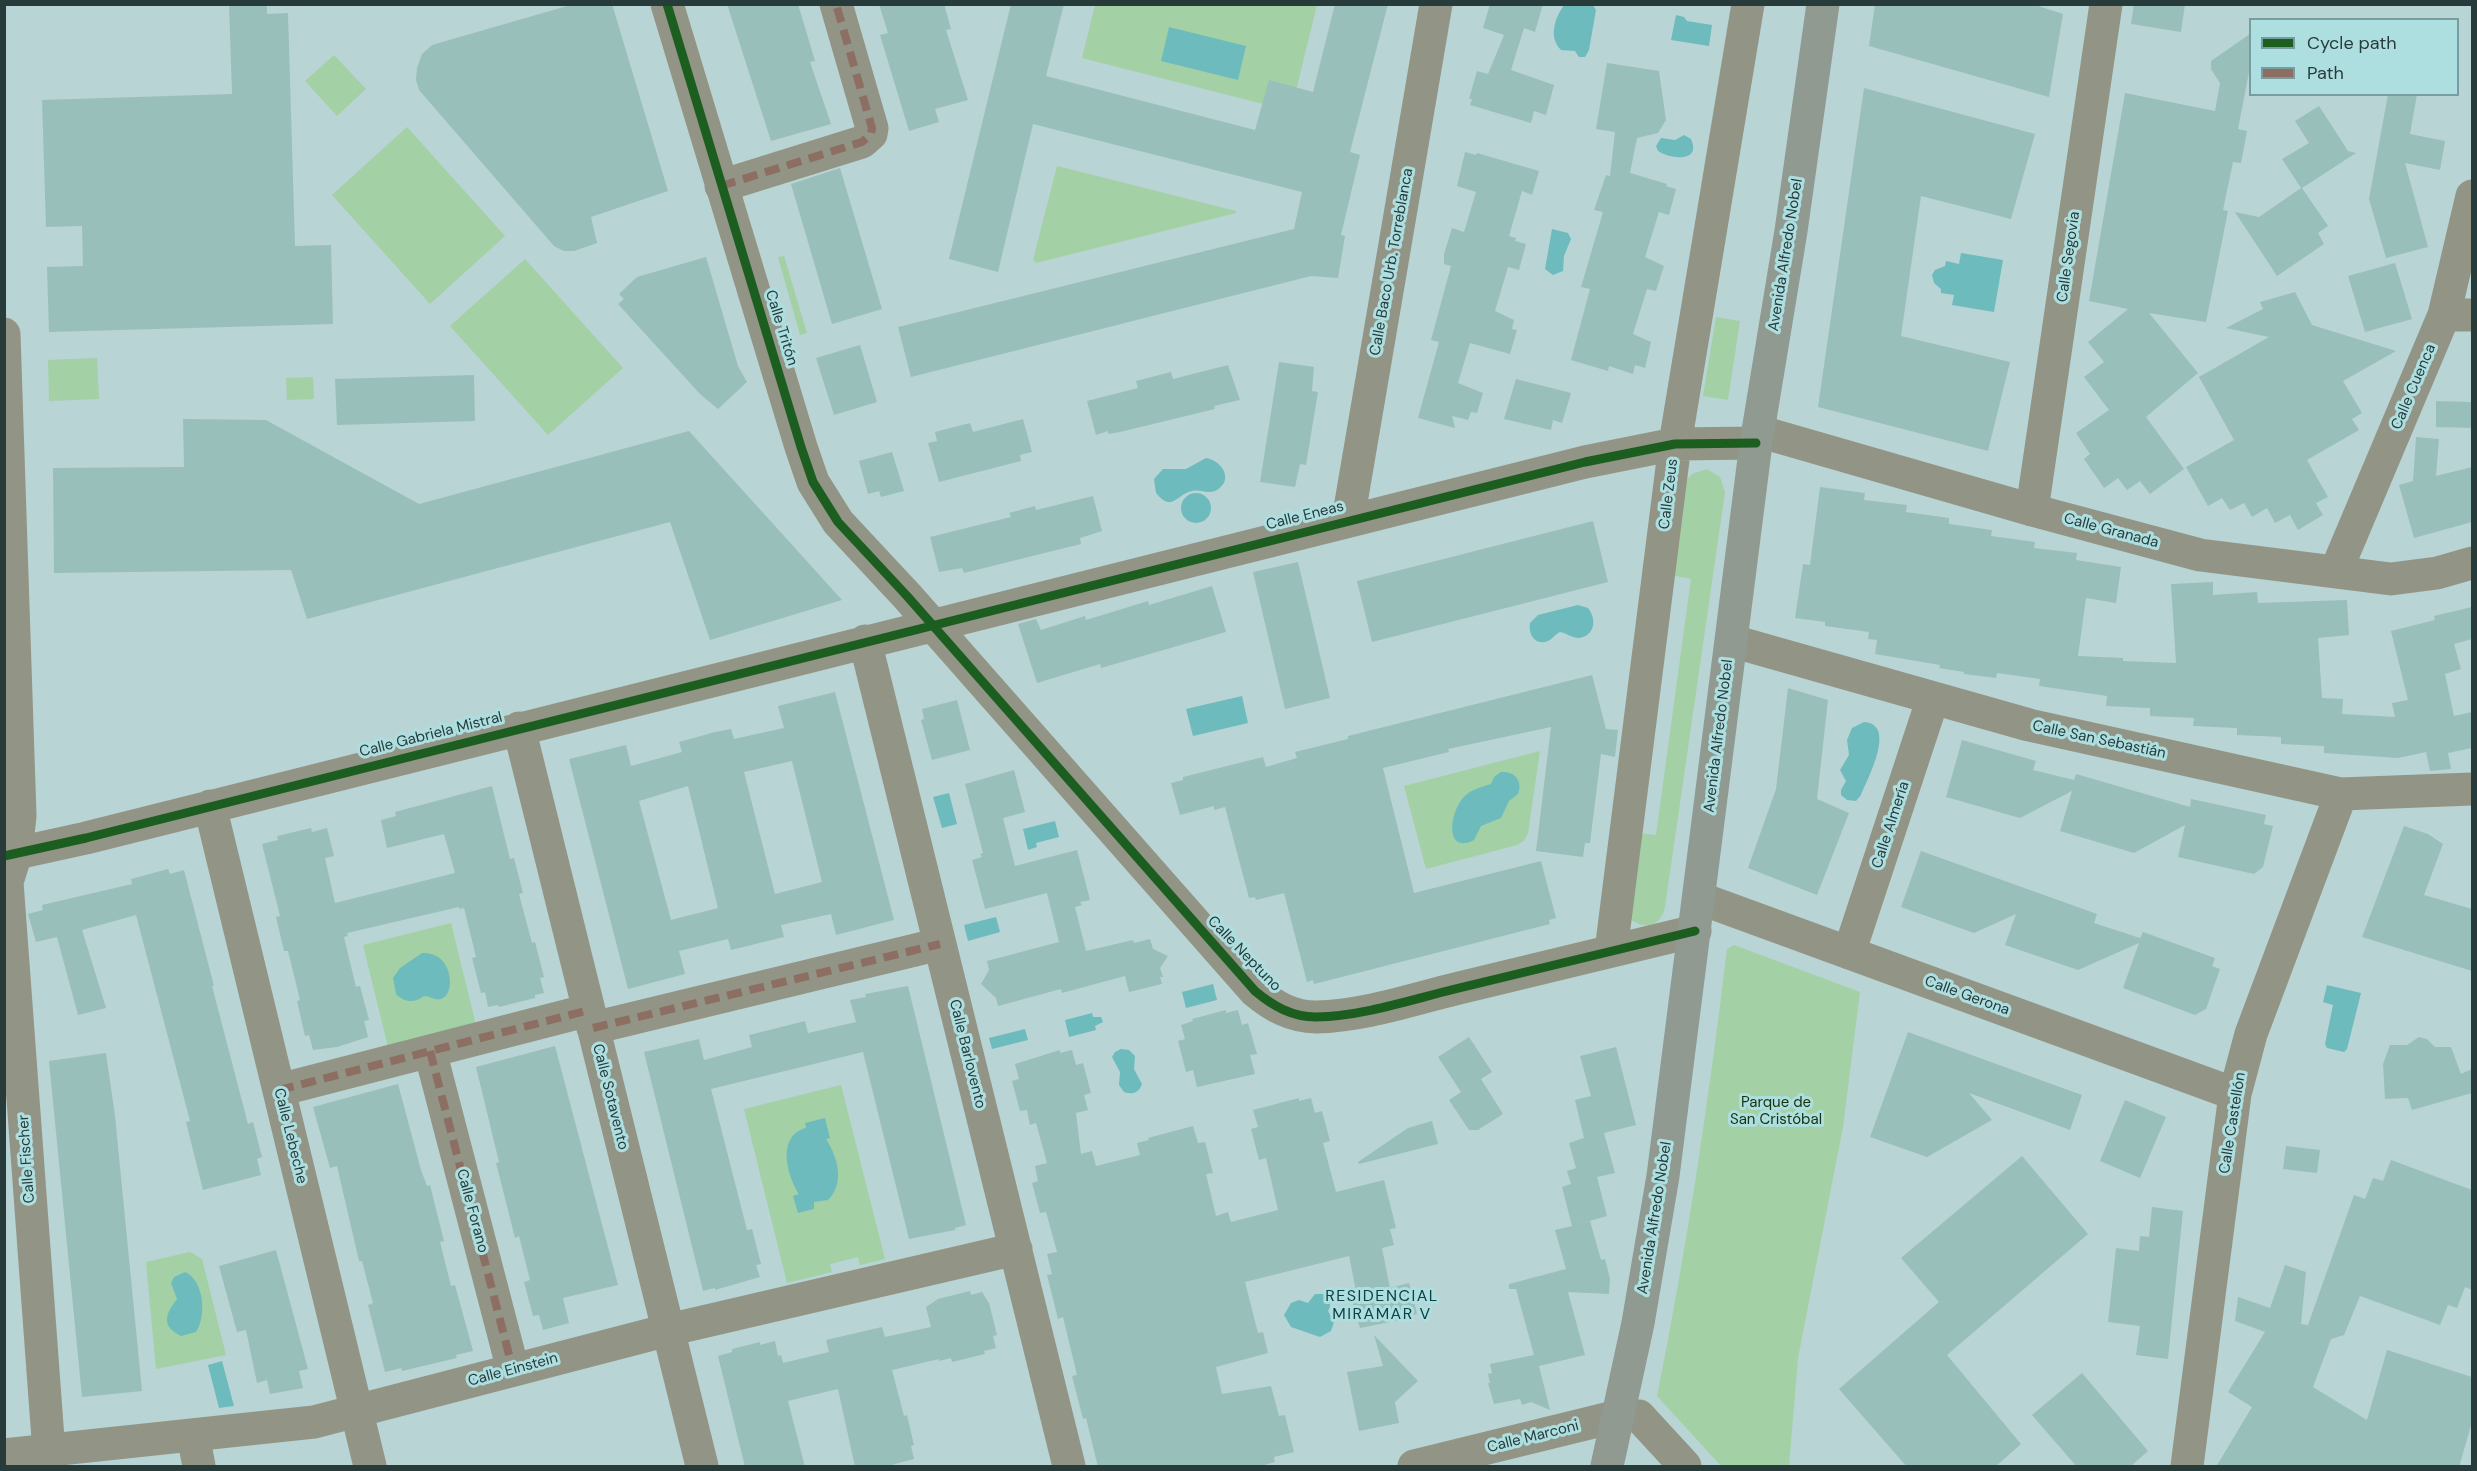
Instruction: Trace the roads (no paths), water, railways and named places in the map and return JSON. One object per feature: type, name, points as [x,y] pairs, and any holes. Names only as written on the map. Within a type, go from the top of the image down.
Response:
[{"type":"main road","name":"Avenida Alfredo Nobel","points":[[1607,1467],[1638,1323],[1663,1176],[1757,437],[1791,231],[1823,4]]},
{"type":"street","name":"Calle Tritón","points":[[667,4],[813,482],[837,522],[931,625]]},
{"type":"street","points":[[721,186],[862,142],[871,134],[872,128],[836,4]]},
{"type":"street","name":"Calle Baco Urb. Torreblanca","points":[[1348,520],[1436,4]]},
{"type":"street","name":"Calle Zeus","points":[[1611,951],[1675,444],[1748,4]]},
{"type":"street","name":"Calle Segovia","points":[[2032,510],[2106,4]]},
{"type":"street","name":"Calle Cuenca","points":[[2336,571],[2458,315],[2472,196]]},
{"type":"street","name":"Calle Fischer","points":[[5,352],[20,816],[10,855],[8,888],[50,1459]]},
{"type":"street","name":"Calle Eneas","points":[[865,641],[1585,462],[1675,444],[1757,437]]},
{"type":"street","name":"Calle Granada","points":[[1757,437],[2200,555],[2391,579],[2437,573],[2472,563]]},
{"type":"street","name":"Calle Neptuno","points":[[931,625],[1240,975],[1268,1002],[1283,1011],[1299,1016],[1317,1017],[1373,1009],[1695,931]]},
{"type":"street","name":"Calle Gabriela Mistral","points":[[10,855],[86,838],[865,641]]},
{"type":"street","name":"Calle Barlovento","points":[[865,641],[1069,1467]]},
{"type":"street","name":"Calle San Sebastián","points":[[1732,641],[2029,725],[2342,794],[2472,789]]},
{"type":"street","name":"Calle Almería","points":[[1850,953],[1933,698]]},
{"type":"street","name":"Calle Sotavento","points":[[519,728],[702,1467]]},
{"type":"street","name":"Calle Castellón","points":[[2187,1467],[2235,1094],[2249,1042],[2342,794]]},
{"type":"street","name":"Calle Lebeche","points":[[210,806],[370,1467]]},
{"type":"street","name":"Calle Gerona","points":[[1699,898],[2235,1094]]},
{"type":"street","points":[[279,1090],[430,1051],[940,944]]},
{"type":"street","name":"Calle Forano","points":[[430,1051],[513,1370]]},
{"type":"street","name":"Calle Einstein","points":[[4,1455],[50,1459],[193,1435],[314,1422],[668,1330],[1016,1249]]},
{"type":"street","points":[[1618,1416],[1639,1416],[1685,1467]]},
{"type":"street","name":"Calle Marconi","points":[[1413,1467],[1618,1416]]},
{"type":"street","points":[[193,1435],[199,1467]]},
{"type":"water","points":[[1564,5],[1593,5],[1596,10],[1589,50],[1585,57],[1579,57],[1575,51],[1561,50],[1557,45],[1554,28]]},
{"type":"water","points":[[1676,15],[1684,17],[1687,21],[1712,25],[1709,46],[1671,40]]},
{"type":"water","points":[[1169,27],[1246,46],[1238,80],[1161,61]]},
{"type":"water","points":[[1684,135],[1691,139],[1693,147],[1689,155],[1677,157],[1658,151],[1656,146],[1661,138],[1675,140]]},
{"type":"water","points":[[1552,229],[1568,233],[1571,239],[1564,256],[1563,271],[1553,275],[1545,269]]},
{"type":"water","points":[[1961,253],[2003,260],[1994,312],[1952,305],[1954,295],[1941,293],[1941,289],[1934,283],[1932,275],[1935,270],[1945,266],[1946,261],[1959,264]]},
{"type":"water","points":[[1206,458],[1222,467],[1225,477],[1221,487],[1212,492],[1192,491],[1170,502],[1166,502],[1156,493],[1154,479],[1163,469],[1186,469]]},
{"type":"water","points":[[1196,493],[1202,494],[1210,502],[1210,514],[1202,522],[1196,523],[1190,522],[1182,514],[1181,508],[1182,502],[1190,494]]},
{"type":"water","points":[[1578,605],[1588,608],[1593,617],[1591,631],[1584,637],[1574,637],[1560,632],[1550,640],[1543,642],[1533,638],[1530,623],[1538,615]]},
{"type":"water","points":[[1242,696],[1248,723],[1193,736],[1186,709]]},
{"type":"water","points":[[1864,722],[1874,725],[1878,732],[1878,753],[1861,795],[1856,801],[1847,800],[1841,795],[1846,781],[1840,770],[1849,755],[1847,740],[1852,728]]},
{"type":"water","points":[[1501,772],[1510,773],[1517,778],[1519,781],[1518,794],[1509,801],[1501,818],[1481,826],[1474,840],[1464,843],[1457,842],[1452,829],[1460,802],[1477,788],[1491,784],[1494,777]]},
{"type":"water","points":[[949,793],[957,824],[942,828],[933,797]]},
{"type":"water","points":[[1055,821],[1059,837],[1036,843],[1037,847],[1028,850],[1023,829]]},
{"type":"water","points":[[996,917],[1000,932],[968,941],[964,925]]},
{"type":"water","points":[[422,953],[440,958],[449,972],[449,988],[443,998],[424,996],[413,1001],[396,994],[393,978],[400,968]]},
{"type":"water","points":[[1213,984],[1217,1000],[1186,1008],[1182,992]]},
{"type":"water","points":[[2327,985],[2361,993],[2347,1049],[2344,1052],[2327,1048],[2325,1044],[2333,1005],[2323,1002]]},
{"type":"water","points":[[1092,1013],[1093,1017],[1101,1017],[1103,1022],[1095,1026],[1096,1030],[1069,1037],[1065,1020]]},
{"type":"water","points":[[1025,1029],[1028,1040],[992,1049],[989,1038]]},
{"type":"water","points":[[1121,1049],[1129,1050],[1135,1056],[1134,1069],[1142,1084],[1135,1092],[1124,1092],[1119,1085],[1120,1072],[1112,1057]]},
{"type":"water","points":[[825,1118],[830,1138],[826,1139],[834,1154],[838,1170],[837,1186],[828,1200],[814,1202],[814,1209],[798,1213],[793,1196],[799,1194],[788,1167],[787,1147],[797,1132],[806,1128],[805,1123]]},
{"type":"water","points":[[185,1272],[196,1282],[200,1290],[202,1317],[196,1332],[181,1336],[170,1328],[167,1319],[177,1299],[171,1283],[174,1277]]},
{"type":"water","points":[[1315,1294],[1324,1294],[1328,1298],[1330,1304],[1328,1311],[1334,1322],[1331,1331],[1320,1337],[1291,1327],[1284,1315],[1291,1303],[1299,1300],[1308,1303]]},
{"type":"water","points":[[222,1361],[234,1406],[219,1408],[208,1365]]},
{"type":"district","name":"RESIDENCIAL MIRAMAR V","points":[[1382,1306]]},
{"type":"park label","name":"Parque de San Cristóbal","points":[[1776,1112]]}]
